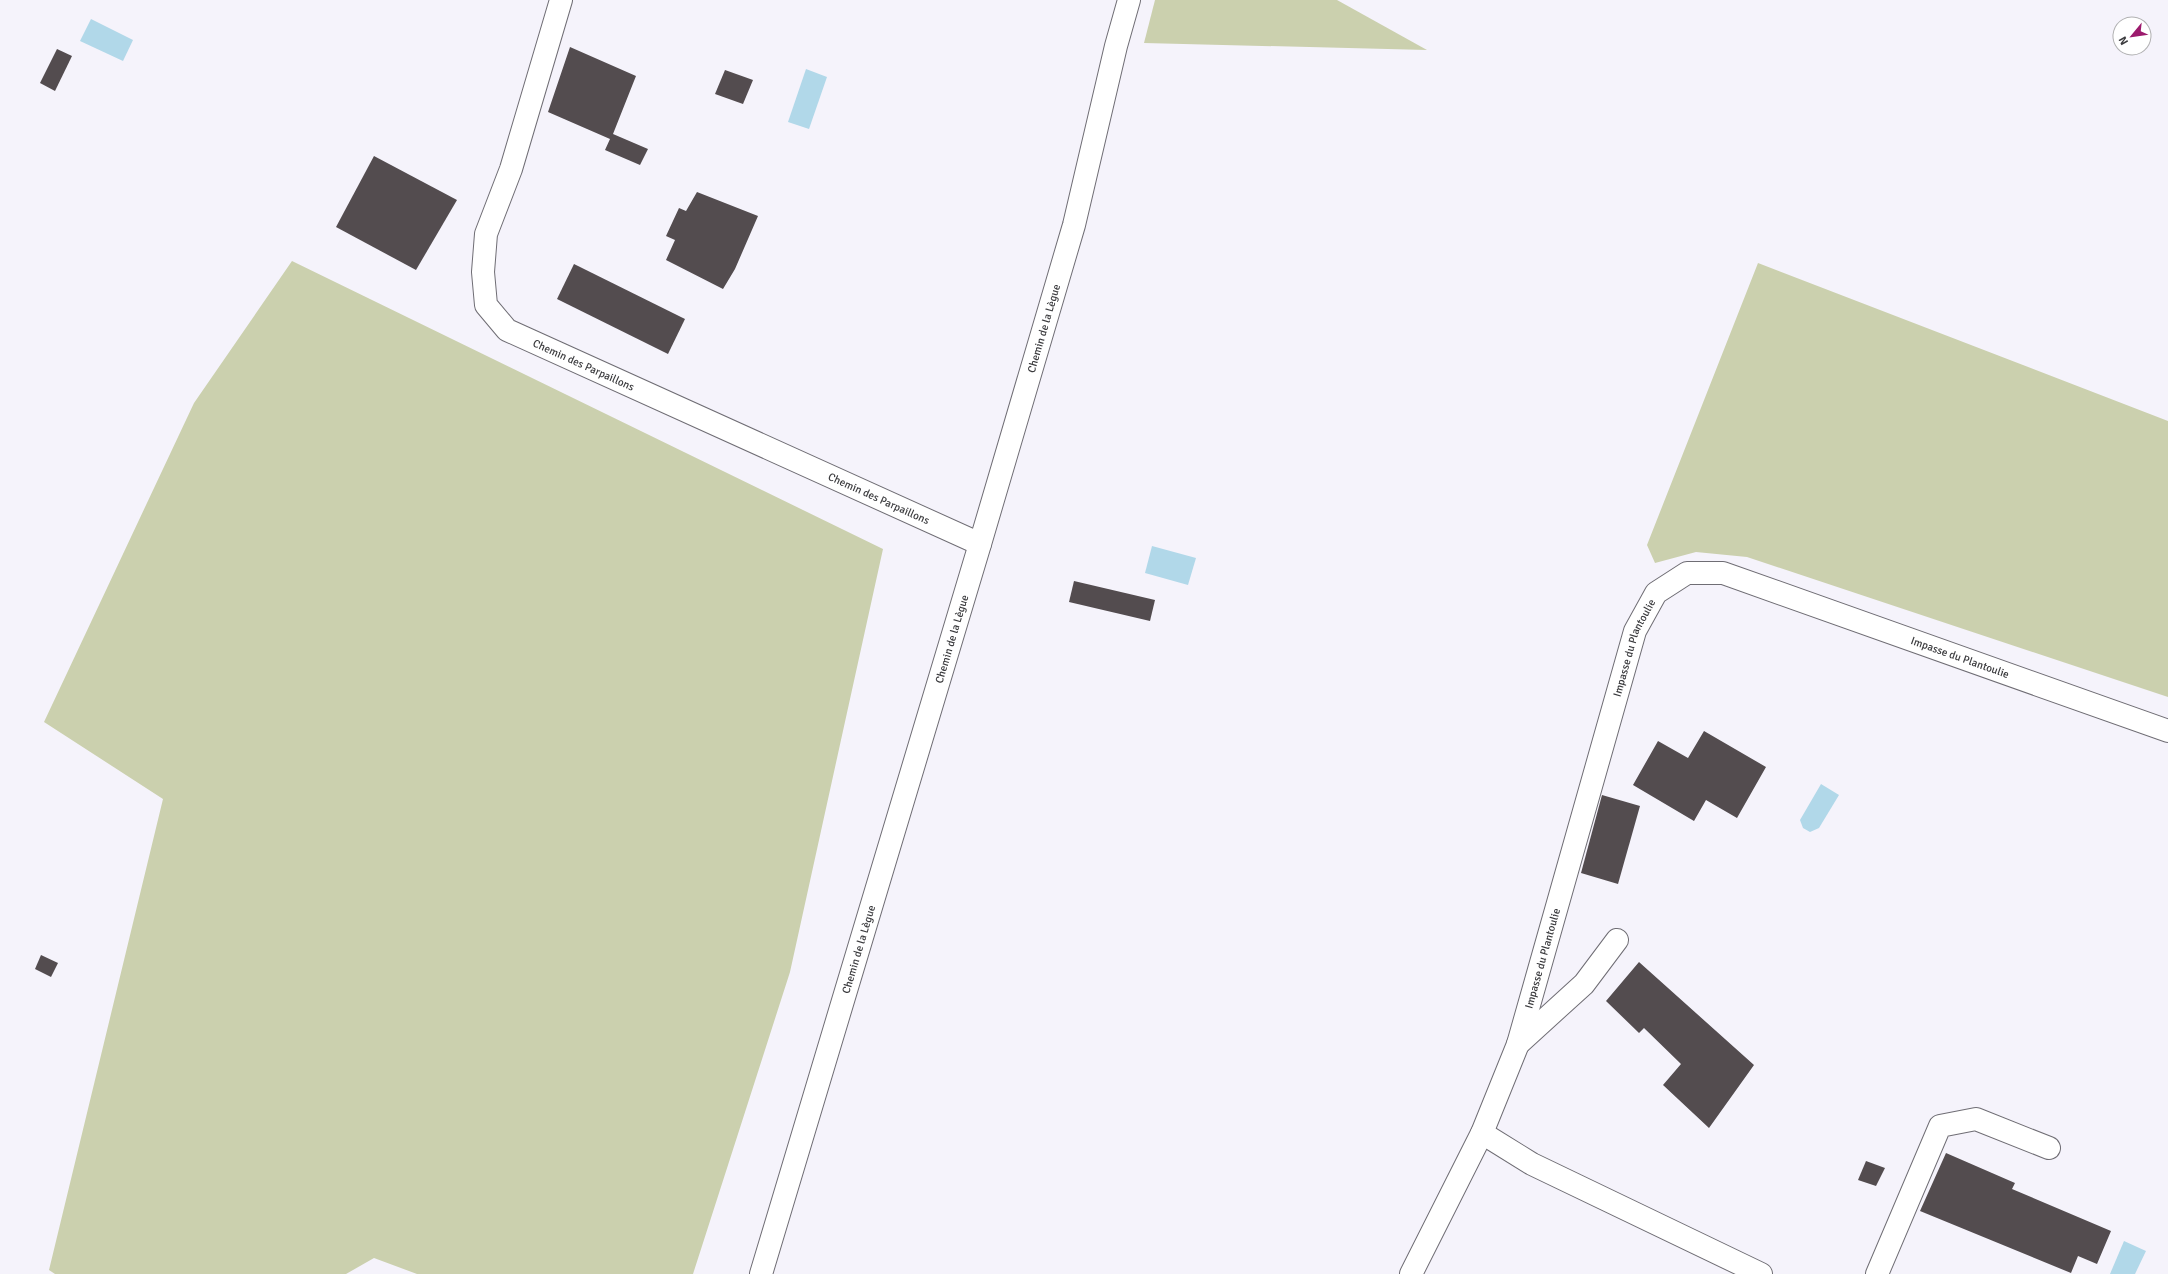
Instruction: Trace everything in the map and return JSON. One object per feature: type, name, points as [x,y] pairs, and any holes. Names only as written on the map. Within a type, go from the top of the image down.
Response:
[{"type":"street","name":"Chemin des Parpaillons","points":[[561,0],[511,169],[486,234],[483,272],[486,306],[507,330],[980,544]]},
{"type":"street","name":"Chemin de la Lègue","points":[[761,1274],[1074,225],[1116,46],[1129,0]]},
{"type":"street","name":"Impasse du Plantoulie","points":[[1411,1274],[1482,1133],[1518,1044],[1635,632],[1656,593],[1687,573],[1723,573],[2168,731]]},
{"type":"street","points":[[1518,1044],[1584,984],[1617,940]]},
{"type":"street","points":[[1877,1274],[1940,1126],[1976,1119],[2049,1148]]},
{"type":"street","points":[[1482,1133],[1532,1164],[1761,1274]]},
{"type":"green space","points":[[1155,0],[1337,0],[1427,50],[1144,43]]},
{"type":"green space","points":[[292,261],[883,549],[790,972],[693,1274],[417,1274],[374,1258],[346,1274],[55,1274],[49,1270],[163,799],[44,722],[194,403]]},
{"type":"green space","points":[[1758,263],[2168,421],[2168,697],[1747,557],[1696,552],[1655,563],[1647,545]]},
{"type":"water","points":[[91,19],[133,40],[123,61],[80,41]]},
{"type":"water","points":[[806,69],[827,77],[809,129],[788,122]]},
{"type":"water","points":[[1152,546],[1196,558],[1188,585],[1145,573]]},
{"type":"water","points":[[1821,784],[1839,795],[1819,828],[1810,832],[1803,828],[1800,820]]},
{"type":"water","points":[[2124,1241],[2146,1251],[2135,1274],[2110,1274]]},
{"type":"building","points":[[570,47],[636,76],[613,134],[648,149],[640,165],[605,150],[610,139],[548,112]]},
{"type":"building","points":[[57,49],[72,56],[55,91],[40,83]]},
{"type":"building","points":[[725,70],[753,80],[743,104],[715,94]]},
{"type":"building","points":[[374,156],[457,200],[416,270],[336,227]]},
{"type":"building","points":[[697,192],[758,216],[735,269],[723,289],[666,260],[675,240],[666,236],[679,208],[686,211]]},
{"type":"building","points":[[574,264],[685,319],[668,354],[557,299]]},
{"type":"building","points":[[1074,581],[1155,600],[1150,621],[1069,602]]},
{"type":"building","points":[[1704,731],[1766,767],[1737,818],[1706,800],[1694,821],[1633,785],[1658,741],[1688,758]]},
{"type":"building","points":[[1602,795],[1640,806],[1618,884],[1581,873]]},
{"type":"building","points":[[41,955],[58,963],[51,977],[35,969]]},
{"type":"building","points":[[1639,962],[1754,1065],[1709,1128],[1663,1085],[1681,1064],[1644,1028],[1639,1033],[1606,1001]]},
{"type":"building","points":[[1946,1153],[2015,1183],[2012,1189],[2111,1231],[2097,1264],[2078,1256],[2071,1273],[1920,1211]]},
{"type":"building","points":[[1866,1161],[1885,1168],[1876,1186],[1858,1180]]}]
